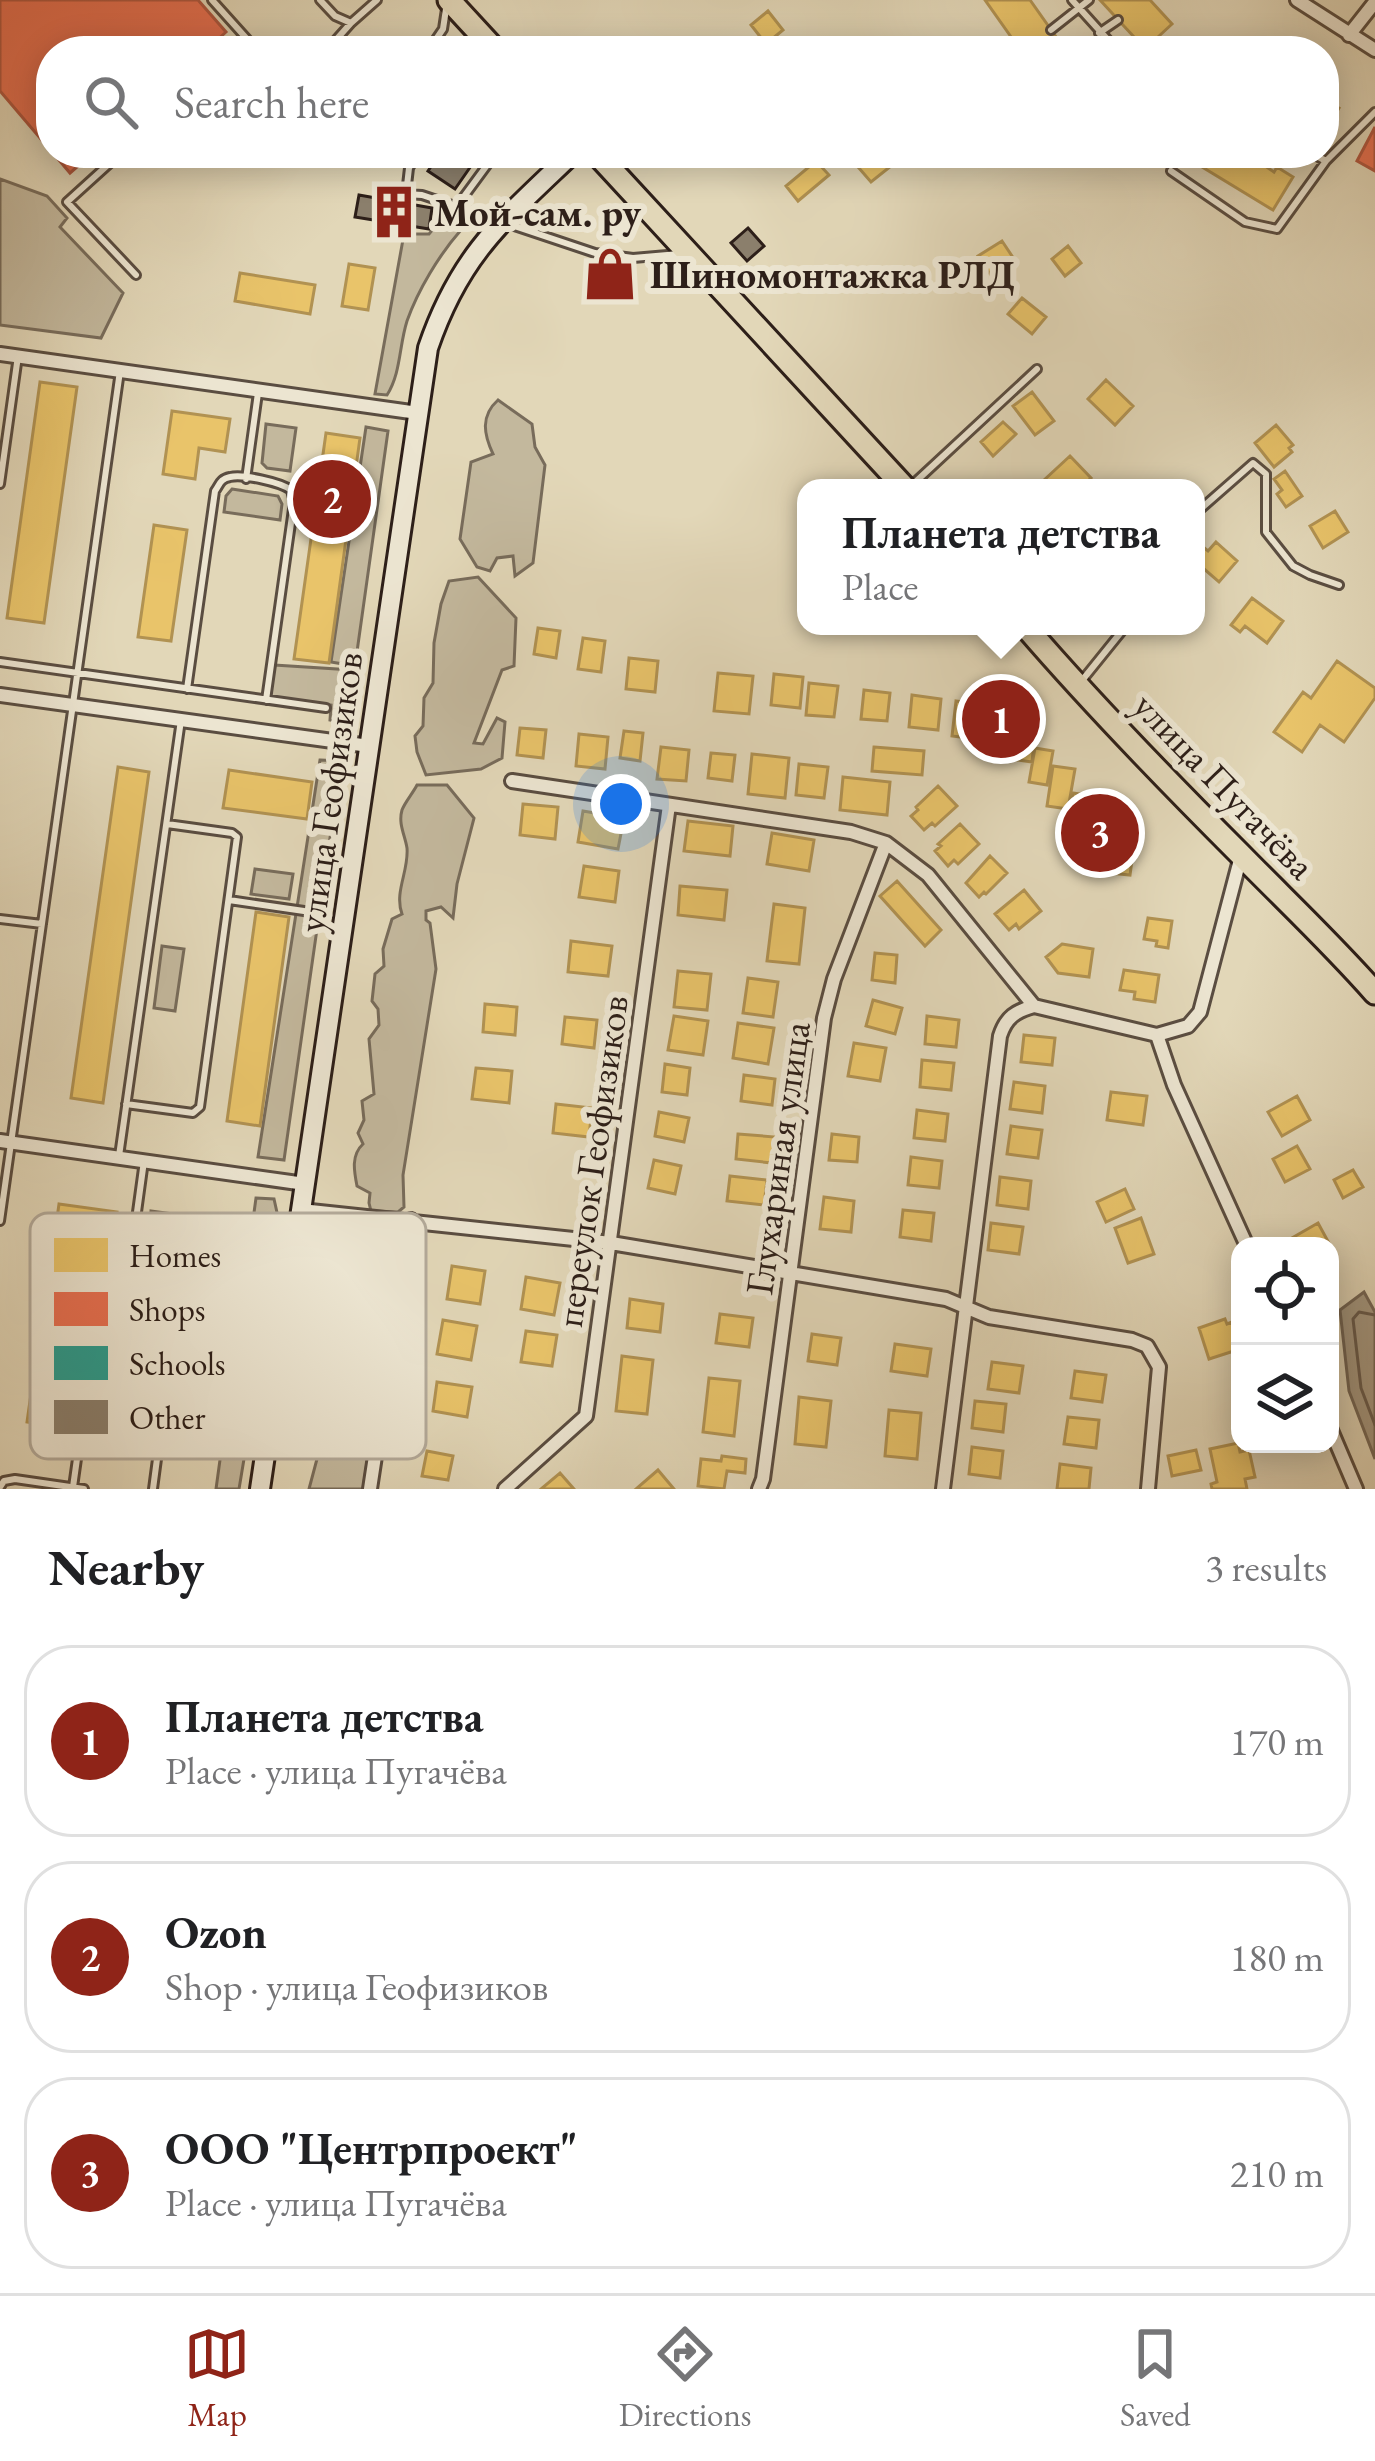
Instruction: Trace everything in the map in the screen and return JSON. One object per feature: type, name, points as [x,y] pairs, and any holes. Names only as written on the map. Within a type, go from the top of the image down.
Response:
[{"type":"main road","points":[[449,0],[482,36]]},
{"type":"main road","points":[[610,168],[899,479]]},
{"type":"main road","name":"улица Пугачёва","points":[[1033,635],[1375,993]]},
{"type":"street","points":[[1297,0],[1375,50]]},
{"type":"street","points":[[1349,35],[1375,2]]},
{"type":"street","name":"улица Геофизиков","points":[[301,1213],[428,349],[446,300],[473,255],[557,168]]},
{"type":"street","points":[[0,354],[418,412]]},
{"type":"street","points":[[0,694],[369,746]]},
{"type":"street","points":[[512,781],[851,832],[886,843],[928,875],[1034,1006]]},
{"type":"street","name":"переулок Геофизиков","points":[[505,1489],[586,1416],[669,805]]},
{"type":"street","name":"Глухариная улица","points":[[759,1489],[824,1018],[886,843]]},
{"type":"street","points":[[943,1489],[1005,1021],[1034,1006],[1157,1035],[1188,1026],[1200,1012],[1241,856]]},
{"type":"street","points":[[1157,1035],[1174,1085],[1243,1237]]},
{"type":"street","points":[[6,1142],[305,1184]]},
{"type":"street","points":[[301,1210],[334,1213]]},
{"type":"street","points":[[426,1222],[611,1243],[791,1273],[946,1299],[989,1317],[1132,1340],[1147,1346],[1159,1367],[1148,1489]]},
{"type":"street","points":[[1339,1449],[1356,1489]]},
{"type":"street","name":"улица Геофизиков","points":[[260,1489],[264,1459]]},
{"type":"street","points":[[370,1489],[375,1459]]},
{"type":"lane","points":[[212,0],[244,36]]},
{"type":"lane","points":[[320,0],[335,16],[351,23]]},
{"type":"lane","points":[[339,36],[377,0]]},
{"type":"lane","points":[[438,36],[449,0]]},
{"type":"lane","points":[[1072,0],[1102,36]]},
{"type":"lane","points":[[1051,30],[1089,0]]},
{"type":"lane","points":[[1099,33],[1118,20]]},
{"type":"lane","points":[[1339,148],[1375,112]]},
{"type":"lane","points":[[105,168],[68,202],[136,275]]},
{"type":"lane","points":[[406,194],[409,168]]},
{"type":"lane","points":[[458,206],[485,168]]},
{"type":"lane","points":[[1171,171],[1245,222],[1277,229],[1321,168]]},
{"type":"lane","points":[[394,201],[406,194],[422,195],[596,253],[633,258],[688,253]]},
{"type":"lane","points":[[0,484],[18,356]]},
{"type":"lane","points":[[917,479],[1037,369]]},
{"type":"lane","points":[[0,1221],[6,1142],[42,924],[120,371]]},
{"type":"lane","points":[[246,478],[259,390]]},
{"type":"lane","points":[[1205,505],[1253,463],[1266,474],[1266,532],[1293,566],[1339,585]]},
{"type":"lane","points":[[187,688],[215,491],[232,476],[246,478],[282,484],[294,495],[266,700]]},
{"type":"lane","points":[[1078,686],[1119,635]]},
{"type":"lane","points":[[0,662],[326,708]]},
{"type":"lane","points":[[119,1158],[181,720]]},
{"type":"lane","points":[[126,1104],[193,1114],[199,1110],[229,900],[235,835],[166,824]]},
{"type":"lane","points":[[229,900],[304,910]]},
{"type":"lane","points":[[0,919],[42,924]]},
{"type":"lane","points":[[137,1213],[144,1161]]},
{"type":"lane","points":[[153,1489],[157,1459]]},
{"type":"lane","points":[[0,1487],[15,1479],[85,1489]]},
{"type":"shaded area","points":[[0,179],[47,196],[67,218],[60,227],[123,293],[101,338],[0,325]]},
{"type":"shaded area","points":[[439,222],[461,230],[430,273],[412,309],[392,387],[387,395],[375,394],[404,234],[429,234]]},
{"type":"shaded area","points":[[498,400],[532,424],[535,447],[545,465],[533,563],[515,576],[513,556],[497,558],[490,571],[477,567],[460,539],[471,462],[493,454],[485,426]]},
{"type":"shaded area","points":[[266,424],[296,428],[290,471],[262,463]]},
{"type":"shaded area","points":[[366,427],[388,431],[355,666],[331,662]]},
{"type":"shaded area","points":[[232,489],[278,496],[280,520],[224,512]]},
{"type":"shaded area","points":[[478,577],[516,618],[514,666],[502,670],[474,743],[483,744],[497,718],[505,722],[502,758],[481,769],[426,775],[415,736],[423,726],[424,698],[433,683],[441,604],[449,581]]},
{"type":"shaded area","points":[[274,665],[352,670],[348,723],[330,720],[331,705],[270,697]]},
{"type":"shaded area","points":[[320,760],[341,761],[284,1160],[258,1157]]},
{"type":"shaded area","points":[[417,785],[447,785],[474,818],[453,918],[441,907],[426,911],[436,969],[403,1175],[404,1207],[398,1212],[371,1211],[370,1193],[357,1186],[354,1164],[363,1144],[358,1133],[364,1120],[362,1101],[374,1094],[369,1039],[379,1025],[372,1001],[375,974],[384,966],[383,949],[392,919],[402,914],[407,848],[401,815]]},
{"type":"shaded area","points":[[255,869],[293,874],[289,899],[251,894]]},
{"type":"shaded area","points":[[162,946],[184,949],[175,1011],[154,1008]]},
{"type":"shaded area","points":[[256,1198],[274,1199],[277,1213],[254,1213]]},
{"type":"shaded area","points":[[220,1459],[244,1459],[239,1489],[216,1489]]},
{"type":"shaded area","points":[[317,1459],[368,1459],[363,1489],[309,1489]]},
{"type":"water","points":[[1364,1292],[1375,1312],[1375,1459],[1349,1391],[1340,1310]]},
{"type":"building: Homes","points":[[985,0],[1030,0],[1055,36],[1010,36]]},
{"type":"building: Homes","points":[[1100,0],[1150,0],[1172,24],[1159,36],[1133,36]]},
{"type":"building: Homes","points":[[768,11],[783,30],[776,36],[760,36],[751,25]]},
{"type":"building: Homes","points":[[808,168],[822,168],[829,175],[798,201],[786,186]]},
{"type":"building: Homes","points":[[859,168],[888,168],[871,182]]},
{"type":"building: Homes","points":[[1204,168],[1268,168],[1274,172],[1279,168],[1293,177],[1273,210]]},
{"type":"building: Homes","points":[[1002,241],[1014,259],[990,274],[978,256]]},
{"type":"building: Homes","points":[[1068,246],[1081,263],[1065,276],[1052,259]]},
{"type":"building: Homes","points":[[349,264],[375,268],[368,310],[342,306]]},
{"type":"building: Homes","points":[[240,273],[315,285],[310,314],[235,301]]},
{"type":"building: Homes","points":[[1022,298],[1046,317],[1032,334],[1008,314]]},
{"type":"building: Homes","points":[[1106,380],[1133,406],[1115,425],[1088,399]]},
{"type":"building: Homes","points":[[40,382],[77,387],[44,623],[7,618]]},
{"type":"building: Homes","points":[[1032,392],[1054,421],[1035,435],[1013,406]]},
{"type":"building: Homes","points":[[172,411],[230,419],[225,452],[199,448],[195,479],[163,474]]},
{"type":"building: Homes","points":[[1003,422],[1016,434],[993,456],[981,442]]},
{"type":"building: Homes","points":[[1276,425],[1293,445],[1292,452],[1274,467],[1255,443]]},
{"type":"building: Homes","points":[[326,433],[360,438],[329,663],[294,659]]},
{"type":"building: Homes","points":[[1070,456],[1091,478],[1090,479],[1045,479]]},
{"type":"building: Homes","points":[[1285,471],[1302,496],[1286,507],[1274,479]]},
{"type":"building: Homes","points":[[1335,511],[1348,532],[1323,548],[1310,526]]},
{"type":"building: Homes","points":[[154,525],[187,530],[171,641],[138,637]]},
{"type":"building: Homes","points":[[1216,542],[1237,561],[1219,582],[1205,570],[1205,548],[1208,551]]},
{"type":"building: Homes","points":[[1252,598],[1283,621],[1267,643],[1245,626],[1240,632],[1231,625]]},
{"type":"building: Homes","points":[[538,628],[560,631],[556,658],[534,654]]},
{"type":"building: Homes","points":[[583,638],[605,641],[601,672],[578,669]]},
{"type":"building: Homes","points":[[629,658],[658,661],[655,692],[626,689]]},
{"type":"building: Homes","points":[[1337,661],[1375,688],[1375,698],[1344,742],[1320,725],[1302,752],[1274,732],[1303,692],[1311,698]]},
{"type":"building: Homes","points":[[718,673],[753,676],[749,714],[714,711]]},
{"type":"building: Homes","points":[[774,674],[803,677],[800,708],[771,705]]},
{"type":"building: Homes","points":[[809,683],[838,686],[834,717],[806,715]]},
{"type":"building: Homes","points":[[864,690],[890,693],[887,721],[861,719]]},
{"type":"building: Homes","points":[[912,695],[941,699],[938,730],[909,727]]},
{"type":"building: Homes","points":[[956,701],[988,705],[984,740],[952,736]]},
{"type":"building: Homes","points":[[1014,721],[1036,724],[1032,762],[1010,759]]},
{"type":"building: Homes","points":[[520,728],[546,730],[543,758],[517,755]]},
{"type":"building: Homes","points":[[624,731],[643,733],[640,761],[620,758]]},
{"type":"building: Homes","points":[[579,734],[608,737],[605,769],[576,766]]},
{"type":"building: Homes","points":[[661,747],[689,750],[686,781],[657,779]]},
{"type":"building: Homes","points":[[874,747],[924,751],[922,775],[872,771]]},
{"type":"building: Homes","points":[[1035,748],[1053,751],[1047,785],[1029,782]]},
{"type":"building: Homes","points":[[711,753],[735,755],[732,781],[708,778]]},
{"type":"building: Homes","points":[[752,754],[789,758],[785,798],[748,794]]},
{"type":"building: Homes","points":[[799,764],[828,767],[824,798],[796,795]]},
{"type":"building: Homes","points":[[1053,766],[1075,769],[1068,809],[1047,806]]},
{"type":"building: Homes","points":[[118,767],[149,772],[103,1103],[71,1098]]},
{"type":"building: Homes","points":[[229,770],[312,782],[307,819],[223,808]]},
{"type":"building: Homes","points":[[843,777],[890,782],[887,815],[840,810]]},
{"type":"building: Homes","points":[[938,786],[957,806],[924,830],[911,816]]},
{"type":"building: Homes","points":[[1073,793],[1094,796],[1088,832],[1068,828]]},
{"type":"building: Homes","points":[[523,804],[558,807],[555,839],[520,835]]},
{"type":"building: Homes","points":[[583,811],[624,818],[618,849],[578,842]]},
{"type":"building: Homes","points":[[688,821],[733,826],[730,856],[684,851]]},
{"type":"building: Homes","points":[[960,824],[979,844],[958,864],[954,860],[948,866],[935,851]]},
{"type":"building: Homes","points":[[772,833],[814,840],[809,871],[767,864]]},
{"type":"building: Homes","points":[[1113,835],[1135,838],[1130,875],[1109,873]]},
{"type":"building: Homes","points":[[990,856],[1007,873],[979,897],[966,883]]},
{"type":"building: Homes","points":[[584,866],[619,871],[615,902],[579,897]]},
{"type":"building: Homes","points":[[897,881],[941,930],[925,946],[880,896]]},
{"type":"building: Homes","points":[[680,886],[727,890],[724,920],[678,915]]},
{"type":"building: Homes","points":[[1024,890],[1041,911],[1019,929],[1016,924],[1009,930],[995,914]]},
{"type":"building: Homes","points":[[774,904],[805,908],[799,964],[767,961]]},
{"type":"building: Homes","points":[[256,912],[289,917],[260,1126],[227,1121]]},
{"type":"building: Homes","points":[[1148,918],[1172,921],[1168,948],[1144,939]]},
{"type":"building: Homes","points":[[571,941],[612,946],[608,976],[568,972]]},
{"type":"building: Homes","points":[[1062,944],[1093,949],[1089,977],[1058,973],[1046,957]]},
{"type":"building: Homes","points":[[875,953],[897,955],[895,983],[872,980]]},
{"type":"building: Homes","points":[[1124,970],[1159,975],[1155,1002],[1134,999],[1135,992],[1120,990]]},
{"type":"building: Homes","points":[[678,971],[711,974],[707,1010],[674,1007]]},
{"type":"building: Homes","points":[[748,978],[778,982],[773,1017],[743,1013]]},
{"type":"building: Homes","points":[[873,1000],[902,1008],[895,1034],[866,1026]]},
{"type":"building: Homes","points":[[485,1004],[517,1007],[515,1035],[483,1032]]},
{"type":"building: Homes","points":[[674,1016],[708,1021],[703,1055],[668,1050]]},
{"type":"building: Homes","points":[[927,1016],[959,1020],[956,1047],[925,1044]]},
{"type":"building: Homes","points":[[565,1017],[597,1020],[594,1048],[562,1044]]},
{"type":"building: Homes","points":[[738,1023],[774,1028],[768,1064],[733,1058]]},
{"type":"building: Homes","points":[[1024,1035],[1055,1038],[1052,1065],[1021,1062]]},
{"type":"building: Homes","points":[[854,1043],[886,1048],[880,1081],[848,1076]]},
{"type":"building: Homes","points":[[922,1060],[954,1063],[951,1090],[920,1087]]},
{"type":"building: Homes","points":[[665,1064],[690,1068],[687,1095],[662,1092]]},
{"type":"building: Homes","points":[[476,1068],[512,1071],[509,1103],[472,1099]]},
{"type":"building: Homes","points":[[744,1075],[775,1079],[772,1105],[741,1101]]},
{"type":"building: Homes","points":[[1014,1082],[1045,1086],[1042,1113],[1010,1109]]},
{"type":"building: Homes","points":[[1111,1092],[1147,1096],[1143,1125],[1107,1120]]},
{"type":"building: Homes","points":[[1297,1096],[1310,1120],[1282,1136],[1268,1112]]},
{"type":"building: Homes","points":[[556,1104],[592,1108],[589,1137],[553,1133]]},
{"type":"building: Homes","points":[[917,1110],[948,1114],[945,1141],[914,1138]]},
{"type":"building: Homes","points":[[659,1112],[689,1118],[684,1142],[655,1136]]},
{"type":"building: Homes","points":[[1011,1126],[1042,1130],[1038,1158],[1007,1154]]},
{"type":"building: Homes","points":[[738,1134],[775,1137],[772,1163],[736,1159]]},
{"type":"building: Homes","points":[[832,1134],[859,1137],[857,1162],[829,1160]]},
{"type":"building: Homes","points":[[1297,1146],[1310,1169],[1285,1182],[1273,1159]]},
{"type":"building: Homes","points":[[911,1157],[942,1161],[939,1188],[908,1185]]},
{"type":"building: Homes","points":[[654,1160],[681,1166],[675,1194],[648,1188]]},
{"type":"building: Homes","points":[[1353,1170],[1363,1187],[1343,1198],[1334,1180]]},
{"type":"building: Homes","points":[[730,1176],[767,1180],[764,1205],[727,1201]]},
{"type":"building: Homes","points":[[1000,1177],[1031,1181],[1028,1209],[997,1205]]},
{"type":"building: Homes","points":[[1125,1189],[1134,1209],[1106,1222],[1097,1202]]},
{"type":"building: Homes","points":[[824,1197],[854,1201],[851,1232],[820,1229]]},
{"type":"building: Homes","points":[[59,1204],[117,1212],[117,1213],[58,1213]]},
{"type":"building: Homes","points":[[903,1210],[934,1213],[931,1241],[900,1237]]},
{"type":"building: Homes","points":[[1141,1218],[1154,1254],[1128,1263],[1115,1228]]},
{"type":"building: Homes","points":[[991,1223],[1023,1227],[1019,1254],[988,1250]]},
{"type":"building: Homes","points":[[1318,1223],[1326,1237],[1294,1237]]},
{"type":"building: Homes","points":[[452,1266],[485,1271],[480,1304],[447,1299]]},
{"type":"building: Homes","points":[[526,1277],[560,1283],[554,1315],[521,1309]]},
{"type":"building: Homes","points":[[630,1299],[663,1304],[660,1332],[627,1328]]},
{"type":"building: Homes","points":[[720,1314],[753,1318],[749,1347],[716,1343]]},
{"type":"building: Homes","points":[[1225,1319],[1231,1322],[1231,1352],[1209,1359],[1199,1328]]},
{"type":"building: Homes","points":[[443,1320],[477,1326],[471,1360],[437,1354]]},
{"type":"building: Homes","points":[[526,1331],[557,1335],[552,1366],[521,1362]]},
{"type":"building: Homes","points":[[812,1334],[841,1338],[837,1365],[808,1361]]},
{"type":"building: Homes","points":[[895,1344],[931,1349],[927,1376],[891,1371]]},
{"type":"building: Homes","points":[[622,1356],[653,1360],[647,1414],[616,1411]]},
{"type":"building: Homes","points":[[992,1362],[1023,1366],[1019,1393],[988,1389]]},
{"type":"building: Homes","points":[[1075,1371],[1106,1375],[1102,1402],[1071,1398]]},
{"type":"building: Homes","points":[[709,1378],[740,1381],[734,1436],[703,1432]]},
{"type":"building: Homes","points":[[437,1382],[472,1387],[467,1417],[433,1411]]},
{"type":"building: Homes","points":[[799,1397],[831,1401],[826,1447],[795,1444]]},
{"type":"building: Homes","points":[[975,1401],[1006,1404],[1003,1432],[972,1428]]},
{"type":"building: Homes","points":[[889,1410],[921,1413],[917,1459],[885,1456]]},
{"type":"building: Homes","points":[[1068,1417],[1099,1420],[1096,1448],[1064,1444]]},
{"type":"building: Homes","points":[[1231,1444],[1231,1453],[1250,1453],[1255,1477],[1245,1479],[1247,1489],[1212,1489],[1211,1484],[1217,1482],[1210,1449]]},
{"type":"building: Homes","points":[[972,1447],[1003,1451],[1000,1478],[969,1474]]},
{"type":"building: Homes","points":[[1196,1450],[1201,1470],[1172,1476],[1168,1456]]},
{"type":"building: Homes","points":[[427,1451],[453,1456],[448,1480],[422,1476]]},
{"type":"building: Homes","points":[[722,1456],[746,1459],[745,1473],[727,1471],[724,1489],[698,1486],[701,1459],[721,1461]]},
{"type":"building: Homes","points":[[1060,1464],[1091,1468],[1089,1489],[1057,1489]]},
{"type":"building: Homes","points":[[658,1470],[674,1489],[636,1489]]},
{"type":"building: Homes","points":[[560,1473],[574,1489],[541,1489]]},
{"type":"building: Shops","points":[[0,0],[198,0],[226,32],[222,36],[36,36],[36,133],[0,91]]},
{"type":"building: Shops","points":[[1375,127],[1375,171],[1357,161]]},
{"type":"building: Shops","name":"Шиномонтажка РЛД","points":[[596,261],[626,265],[624,287],[593,284]]},
{"type":"building: Shops","points":[[1093,812],[1113,816],[1107,854],[1087,850]]},
{"type":"building: Schools","points":[[991,699],[1016,702],[1011,740],[986,737]]},
{"type":"building: Other","points":[[430,168],[470,168],[455,189]]},
{"type":"building: Other","name":"Мой-сам. ру","points":[[359,195],[432,208],[429,229],[355,217]]},
{"type":"building: Other","points":[[748,228],[764,246],[747,261],[731,243]]},
{"type":"place","name":"Мой-сам. ру","points":[[394,212]]},
{"type":"place","name":"Шиномонтажка РЛД","points":[[610,274]]},
{"type":"place","name":"Ozon","points":[[332,499]]},
{"type":"place","name":"Планета детства","points":[[1001,719]]},
{"type":"place","name":"ООО \"Центрпроект\"","points":[[1100,833]]}]
